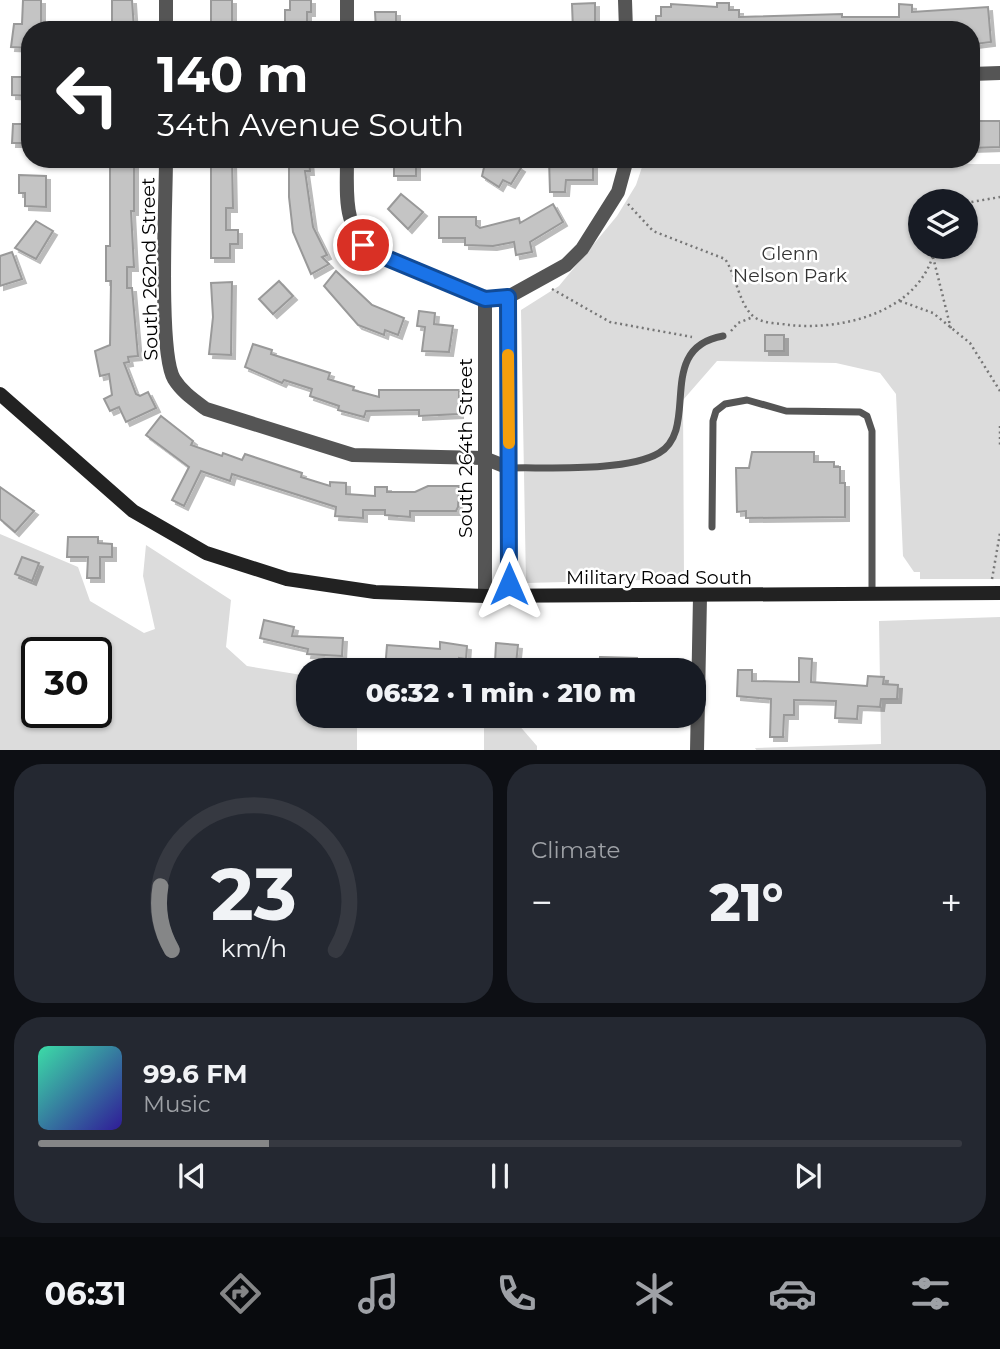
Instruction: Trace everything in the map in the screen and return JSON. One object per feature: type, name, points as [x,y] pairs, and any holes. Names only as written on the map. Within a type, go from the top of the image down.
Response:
[{"type":"main road","name":"Military Road South","points":[[0,394],[133,511],[206,553],[287,579],[350,589],[485,596],[700,597],[1000,593]]},
{"type":"street","points":[[166,0],[166,21]]},
{"type":"street","points":[[348,0],[348,21]]},
{"type":"street","points":[[625,0],[625,21]]},
{"type":"street","points":[[980,74],[1000,73]]},
{"type":"street","name":"South 262nd Street","points":[[166,168],[166,346],[174,378],[188,396],[206,408],[353,455],[484,458]]},
{"type":"street","points":[[348,168],[350,221],[363,245],[377,254],[485,299],[508,297],[566,265],[582,248],[618,192],[625,168]]},
{"type":"street","points":[[508,297],[509,596]]},
{"type":"street","name":"South 264th Street","points":[[485,299],[485,596]]},
{"type":"street","points":[[484,458],[509,468]]},
{"type":"street","points":[[697,750],[700,597]]},
{"type":"lane","points":[[509,468],[600,465],[659,453],[676,432],[680,389],[687,363],[706,340],[723,336]]},
{"type":"lane","points":[[712,527],[713,421],[716,411],[725,404],[747,400],[786,411],[860,412],[867,416],[872,431],[872,594]]},
{"type":"path","points":[[618,192],[653,232],[725,259],[754,317],[761,321],[798,326],[835,326],[899,300],[920,284],[932,259]]},
{"type":"path","points":[[978,201],[1000,197]]},
{"type":"path","points":[[934,259],[951,328]]},
{"type":"path","points":[[539,280],[610,322],[706,340]]},
{"type":"path","points":[[899,300],[933,313],[951,328],[975,350],[1000,391]]},
{"type":"path","points":[[723,336],[729,335],[738,323],[754,317]]},
{"type":"path","points":[[1000,426],[1000,445]]},
{"type":"path","points":[[992,579],[1000,533]]},
{"type":"green space","name":"Glenn Nelson Park","points":[[980,164],[1000,164],[1000,579],[920,579],[920,572],[914,572],[903,556],[896,394],[880,373],[836,363],[717,361],[683,400],[684,579],[526,583],[521,310],[559,286],[617,216],[636,185],[642,168],[980,168]]},
{"type":"green space","points":[[0,534],[78,567],[90,601],[144,633],[155,629],[143,576],[146,545],[231,600],[226,647],[247,666],[296,674],[296,728],[357,728],[357,750],[0,750]]},
{"type":"green space","points":[[1000,617],[1000,750],[756,750],[755,748],[881,744],[879,621]]},
{"type":"green space","points":[[484,728],[521,728],[537,746],[537,750],[484,750]]},
{"type":"building","points":[[23,0],[41,0],[41,21],[22,21]]},
{"type":"building","points":[[112,0],[132,0],[133,21],[112,21]]},
{"type":"building","points":[[211,0],[232,0],[232,21],[211,21]]},
{"type":"building","points":[[290,0],[311,0],[311,12],[307,12],[307,21],[285,21],[285,10],[290,10]]},
{"type":"building","points":[[595,3],[595,21],[573,21],[572,4]]},
{"type":"building","points":[[717,3],[729,3],[729,10],[739,10],[739,17],[842,14],[842,17],[899,17],[899,4],[912,5],[912,12],[988,7],[991,42],[980,43],[980,21],[656,21],[656,16],[661,16],[661,7],[671,7],[671,4],[717,7]]},
{"type":"building","points":[[375,12],[396,12],[396,21],[376,21]]},
{"type":"building","points":[[14,24],[21,24],[21,48],[11,47]]},
{"type":"building","points":[[12,77],[21,77],[21,96],[12,95]]},
{"type":"building","points":[[980,121],[1000,121],[1000,147],[980,148]]},
{"type":"building","points":[[13,124],[21,124],[21,143],[12,143]]},
{"type":"building","points":[[110,168],[134,168],[134,211],[131,211],[134,267],[127,267],[127,288],[132,288],[138,356],[128,357],[129,362],[124,363],[136,394],[140,396],[148,392],[156,408],[126,422],[119,407],[110,411],[104,399],[112,395],[109,374],[100,376],[95,351],[110,345],[111,281],[106,281],[106,246],[110,246]]},
{"type":"building","points":[[211,168],[232,168],[233,208],[226,208],[226,230],[238,230],[238,244],[230,244],[230,258],[211,258]]},
{"type":"building","points":[[289,168],[310,168],[310,171],[305,171],[313,227],[327,255],[322,257],[329,264],[311,274],[293,232]]},
{"type":"building","points":[[394,168],[416,168],[416,176],[394,176]]},
{"type":"building","points":[[484,168],[521,168],[511,184],[503,180],[499,187],[482,176]]},
{"type":"building","points":[[549,168],[593,168],[593,180],[566,180],[565,192],[550,192]]},
{"type":"building","points":[[19,175],[46,176],[46,207],[25,206],[25,193],[19,193]]},
{"type":"building","points":[[401,194],[423,212],[408,229],[388,209]]},
{"type":"building","points":[[553,204],[563,222],[530,242],[532,252],[516,255],[514,242],[493,246],[465,245],[465,238],[439,238],[439,217],[476,217],[476,225],[480,228],[519,218],[520,223]]},
{"type":"building","points":[[36,221],[53,231],[36,259],[15,248]]},
{"type":"building","points":[[12,252],[22,279],[0,286],[0,256]]},
{"type":"building","points":[[336,271],[372,305],[404,318],[398,335],[385,330],[384,335],[358,325],[324,286]]},
{"type":"building","points":[[279,281],[293,296],[273,314],[259,299]]},
{"type":"building","points":[[232,282],[231,355],[209,354],[213,317],[211,283]]},
{"type":"building","points":[[419,311],[435,313],[434,324],[453,326],[449,352],[422,351],[425,327],[417,326]]},
{"type":"building","points":[[765,335],[784,335],[784,351],[765,351]]},
{"type":"building","points":[[253,344],[272,350],[271,354],[330,373],[328,379],[354,387],[353,390],[379,397],[379,390],[459,390],[459,414],[419,416],[419,410],[366,411],[364,417],[338,410],[339,406],[310,396],[312,389],[284,380],[282,383],[245,367]]},
{"type":"building","points":[[161,416],[193,441],[191,445],[242,460],[245,454],[302,473],[301,477],[330,486],[330,482],[346,483],[346,494],[375,496],[375,487],[387,487],[387,492],[415,492],[428,486],[459,486],[458,507],[456,511],[410,511],[410,517],[385,515],[385,510],[363,510],[363,518],[335,516],[336,507],[232,474],[230,481],[201,471],[184,506],[172,500],[189,467],[146,435]]},
{"type":"building","points":[[752,452],[814,452],[814,462],[834,462],[834,467],[840,467],[840,483],[845,483],[845,517],[746,518],[746,511],[737,512],[736,468],[749,468]]},
{"type":"building","points":[[0,487],[34,511],[15,532],[0,519]]},
{"type":"building","points":[[68,537],[98,537],[98,543],[112,544],[112,557],[100,557],[100,578],[87,578],[88,557],[67,557]]},
{"type":"building","points":[[22,557],[39,563],[32,581],[15,574]]},
{"type":"building","points":[[264,620],[294,627],[292,636],[343,638],[342,656],[307,654],[308,649],[260,638]]},
{"type":"building","points":[[440,642],[467,646],[466,658],[386,658],[387,645],[440,649]]},
{"type":"building","points":[[496,643],[518,645],[517,658],[495,658]]},
{"type":"building","points":[[799,658],[812,659],[811,682],[867,686],[868,676],[884,677],[883,684],[898,685],[897,699],[881,699],[880,707],[858,706],[857,719],[835,718],[836,701],[794,700],[794,715],[784,715],[783,737],[770,737],[771,699],[737,696],[738,670],[752,670],[752,681],[799,682]]},
{"type":"slow traffic","points":[[508,355],[509,443]]},
{"type":"route","points":[[363,245],[377,254],[485,299],[508,297],[509,584]]}]
